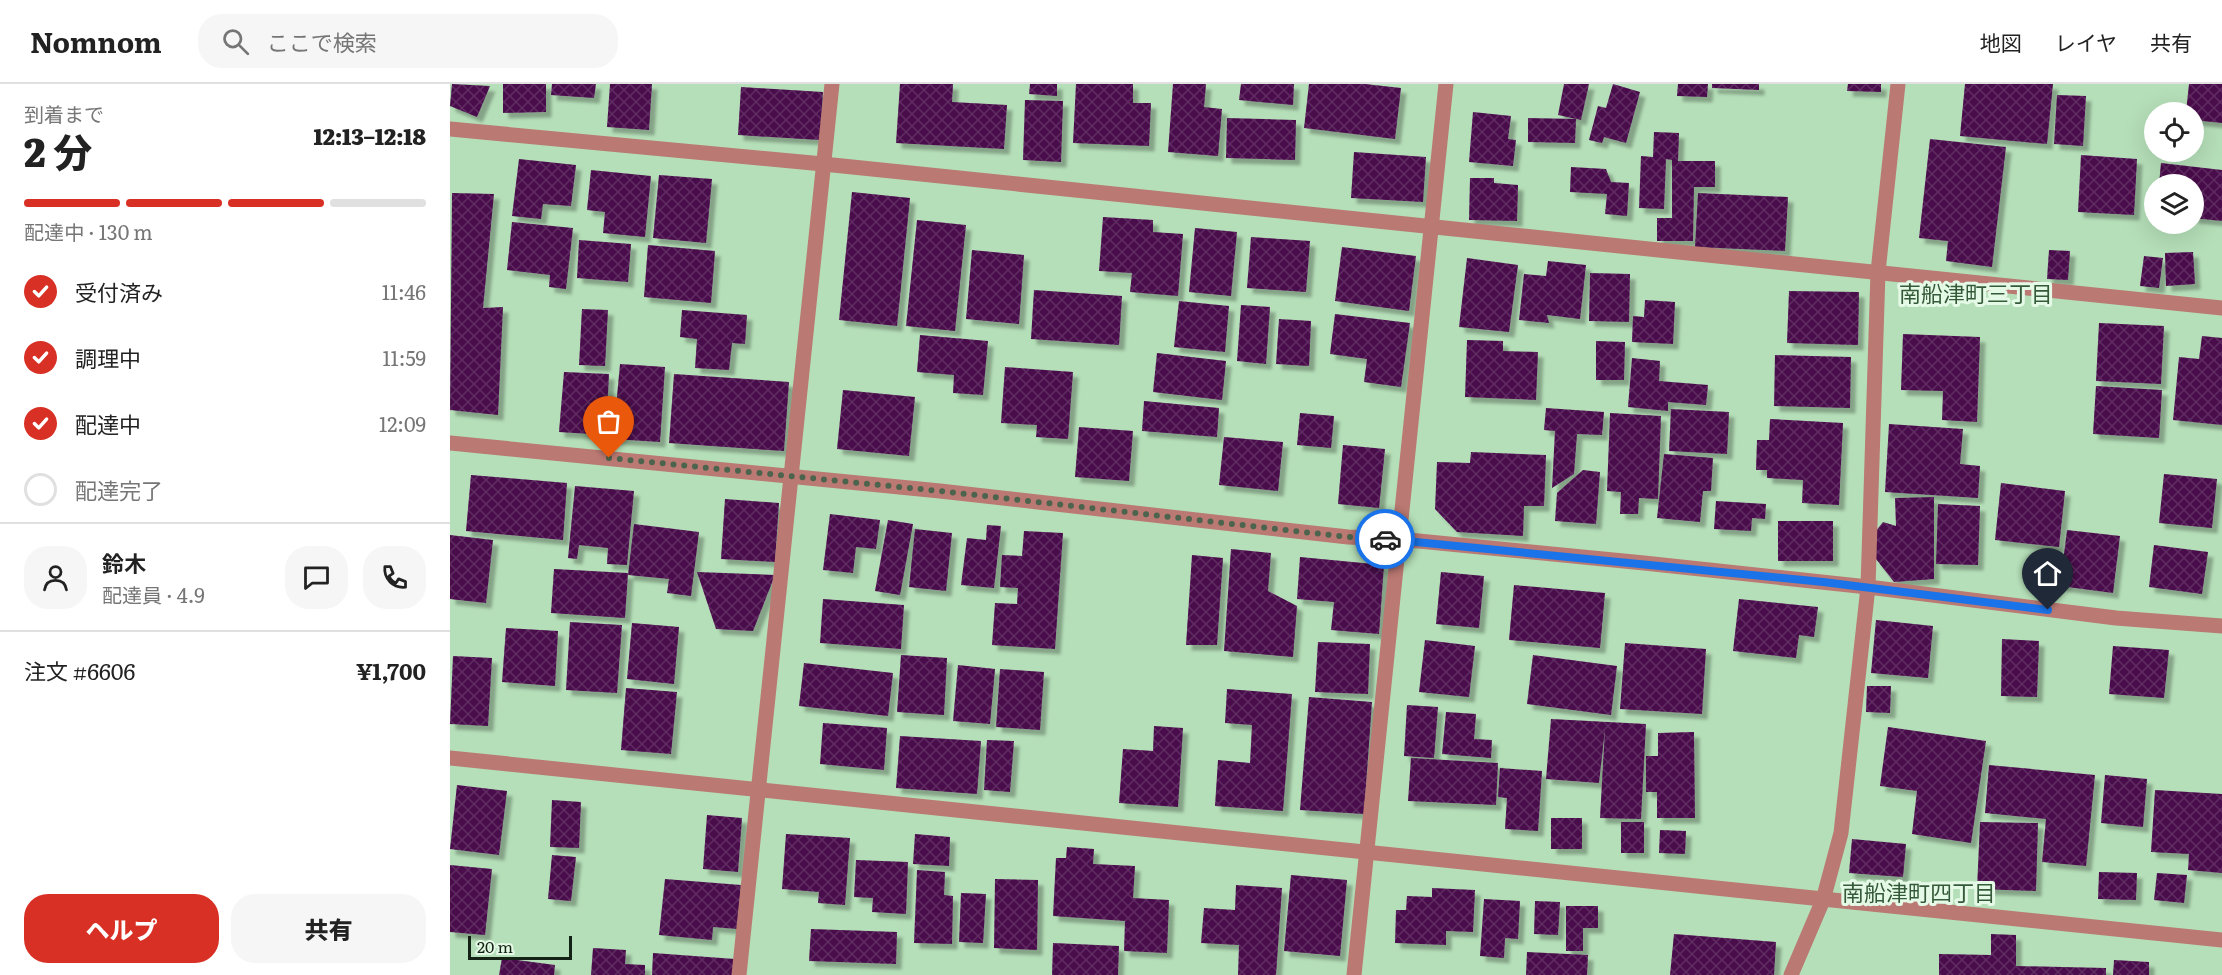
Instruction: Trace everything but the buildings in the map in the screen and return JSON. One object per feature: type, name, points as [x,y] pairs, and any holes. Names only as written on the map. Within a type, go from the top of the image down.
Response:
[{"type":"street","points":[[739,975],[832,84]]},
{"type":"street","points":[[1354,975],[1446,84]]},
{"type":"street","points":[[1791,975],[1823,900],[1841,833],[1868,587],[1878,272],[1898,84]]},
{"type":"street","points":[[450,129],[824,164],[2222,308]]},
{"type":"street","points":[[450,443],[1348,537],[1398,539],[1868,587],[2116,618],[2222,626]]},
{"type":"street","points":[[450,758],[2222,940]]},
{"type":"way so far","points":[[609,458],[940,491],[1348,537],[1385,539]]},
{"type":"district","name":"南船津町三丁目","points":[[1976,294]]},
{"type":"district","name":"南船津町四丁目","points":[[1919,893]]},
{"type":"route","points":[[1385,539],[1823,582],[2048,610]]}]
